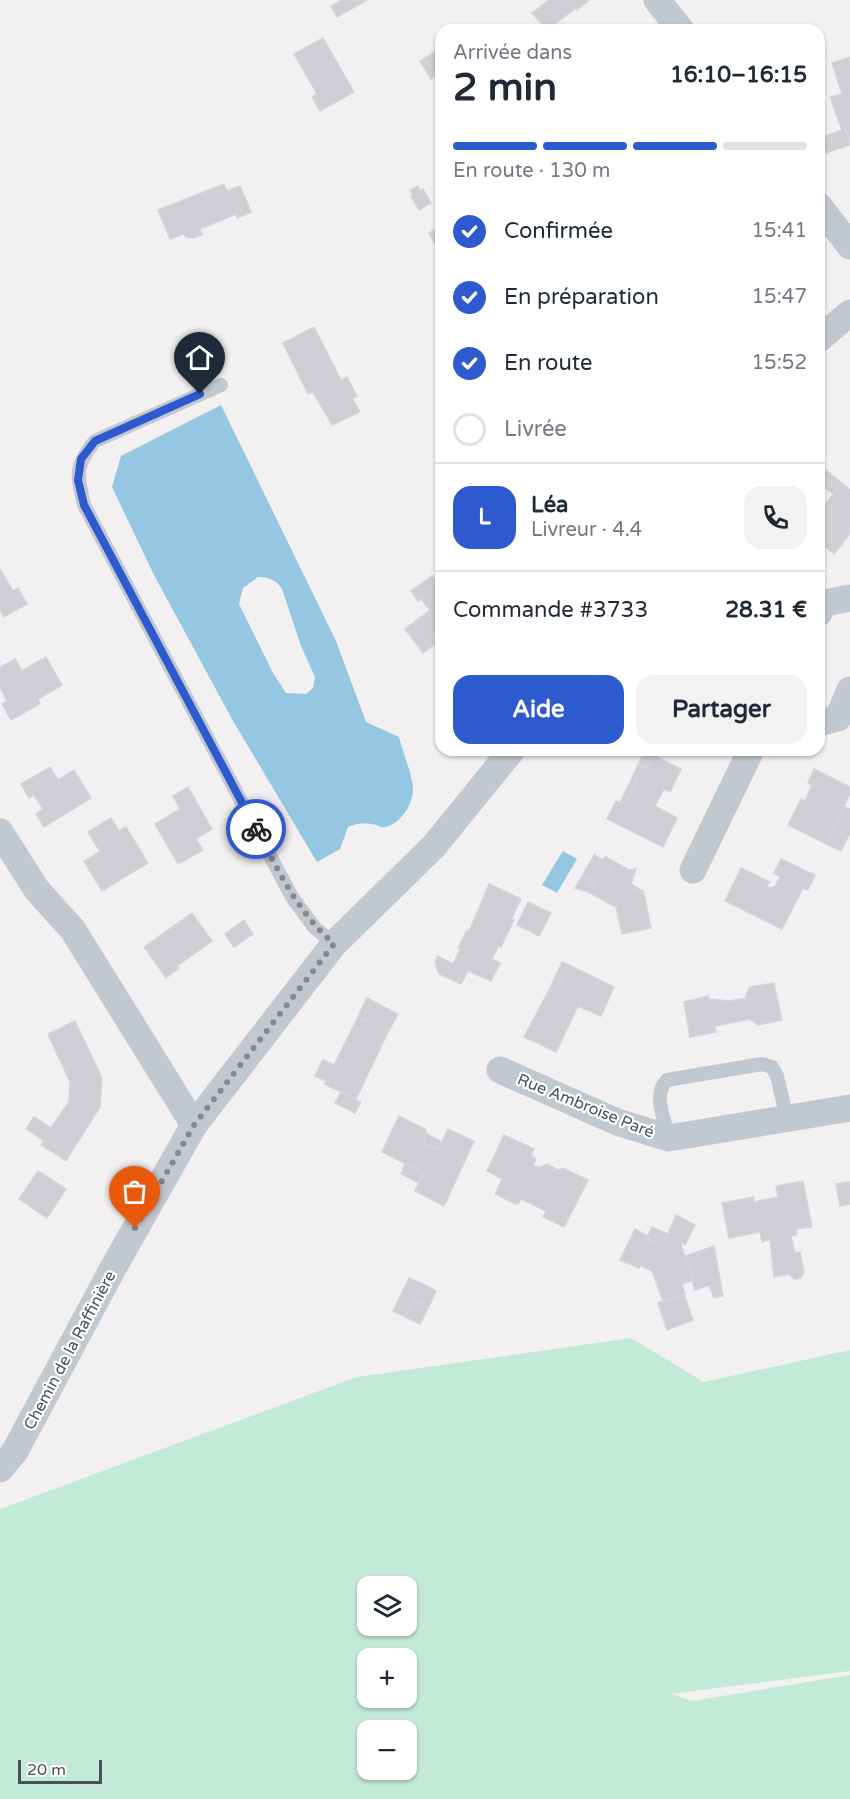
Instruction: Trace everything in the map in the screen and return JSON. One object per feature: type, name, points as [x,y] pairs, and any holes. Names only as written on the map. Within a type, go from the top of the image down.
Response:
[{"type":"street","points":[[657,0],[676,24]]},
{"type":"street","points":[[825,214],[850,246]]},
{"type":"street","points":[[825,334],[850,313]]},
{"type":"street","points":[[825,603],[850,598]]},
{"type":"street","points":[[825,721],[838,718],[850,690]]},
{"type":"street","name":"Chemin de la Raffinière","points":[[0,1469],[15,1451],[112,1270],[194,1125],[334,944],[434,846],[507,756]]},
{"type":"street","points":[[693,870],[748,756]]},
{"type":"street","points":[[0,832],[37,890],[73,930],[194,1125]]},
{"type":"street","name":"Rue Ambroise Paré","points":[[500,1070],[617,1122],[669,1138],[850,1108]]},
{"type":"lane","points":[[221,385],[95,441],[81,459],[78,480],[84,505],[292,897],[314,927],[334,944]]},
{"type":"lane","points":[[669,1138],[659,1095],[661,1086],[667,1080],[762,1064],[772,1067],[777,1076],[787,1119]]},
{"type":"green space","points":[[631,1338],[704,1382],[850,1350],[850,1671],[671,1694],[692,1701],[850,1675],[850,1799],[0,1799],[0,1509],[357,1377]]},
{"type":"water","points":[[221,405],[336,641],[366,722],[399,737],[411,775],[413,793],[409,806],[396,822],[385,827],[365,823],[348,827],[340,849],[317,862],[233,721],[154,575],[112,487],[121,456]],"holes":[[[258,577],[269,578],[282,589],[301,646],[315,677],[313,688],[306,694],[286,693],[273,673],[239,604],[243,588]]]},
{"type":"water","points":[[563,851],[577,859],[557,893],[542,885]]},
{"type":"building","points":[[342,0],[367,0],[337,17],[331,6]]},
{"type":"building","points":[[549,0],[589,0],[555,24],[542,24],[532,13]]},
{"type":"building","points":[[323,38],[354,92],[320,111],[312,97],[317,94],[294,54]]},
{"type":"building","points":[[435,52],[435,76],[431,79],[420,61]]},
{"type":"building","points":[[850,57],[850,144],[845,129],[842,130],[830,97],[842,94],[832,63]]},
{"type":"building","points":[[845,129],[850,145],[825,153],[825,136]]},
{"type":"building","points":[[224,184],[227,191],[240,186],[251,212],[237,218],[236,214],[200,229],[202,235],[194,238],[183,234],[170,239],[158,210]]},
{"type":"building","points":[[418,186],[420,191],[423,189],[431,203],[419,210],[410,190]]},
{"type":"building","points":[[435,230],[435,244],[429,233]]},
{"type":"building","points":[[314,327],[341,380],[347,377],[357,396],[352,398],[360,412],[332,425],[313,392],[308,394],[283,343]]},
{"type":"building","points":[[825,469],[842,483],[833,494],[825,488]]},
{"type":"building","points":[[842,483],[850,490],[850,534],[834,554],[825,547],[825,504]]},
{"type":"building","points":[[0,568],[13,591],[18,588],[27,604],[4,617],[0,610]]},
{"type":"building","points":[[432,576],[435,580],[435,632],[433,634],[435,644],[423,653],[405,629],[430,610],[421,599],[418,601],[411,591]]},
{"type":"building","points":[[46,657],[62,685],[38,699],[40,704],[11,720],[2,704],[7,701],[0,687],[0,667],[15,659],[22,671]]},
{"type":"building","points":[[642,756],[653,756],[647,768],[638,764]]},
{"type":"building","points":[[653,756],[655,756],[681,769],[670,792],[664,789],[655,806],[677,818],[663,847],[607,819],[616,801],[622,804],[626,802],[638,778],[633,776],[638,764],[647,768]]},
{"type":"building","points":[[50,767],[58,780],[74,770],[91,798],[44,827],[36,814],[43,809],[34,795],[29,798],[21,784]]},
{"type":"building","points":[[814,769],[850,787],[850,794],[826,844],[788,825],[801,799],[805,801],[812,785],[808,783]]},
{"type":"building","points":[[633,776],[638,778],[626,802],[622,804],[620,803]]},
{"type":"building","points":[[188,787],[212,829],[196,839],[203,850],[178,864],[155,824],[180,809],[173,796]]},
{"type":"building","points":[[844,807],[850,809],[850,833],[841,851],[826,844]]},
{"type":"building","points":[[111,818],[119,831],[126,827],[148,863],[102,891],[84,861],[100,852],[88,832]]},
{"type":"building","points":[[594,855],[603,860],[605,856],[613,861],[607,872],[625,883],[624,885],[644,894],[651,928],[622,934],[616,907],[588,892],[594,882],[582,876]]},
{"type":"building","points":[[781,859],[815,875],[808,890],[803,888],[782,929],[725,901],[741,868],[770,882],[767,886],[769,888],[775,886],[780,877],[774,873]]},
{"type":"building","points":[[613,861],[629,870],[636,869],[631,884],[644,894],[624,885],[625,883],[607,872]]},
{"type":"building","points":[[582,876],[594,882],[588,892],[575,888]]},
{"type":"building","points":[[489,884],[521,899],[501,947],[498,946],[492,959],[500,963],[491,981],[468,971],[461,984],[439,974],[435,962],[438,956],[453,964],[460,949],[458,948],[467,930],[469,932]]},
{"type":"building","points":[[528,902],[551,913],[539,936],[517,925]]},
{"type":"building","points":[[192,913],[212,941],[177,966],[179,968],[166,978],[144,947]]},
{"type":"building","points":[[244,920],[253,934],[234,947],[225,934]]},
{"type":"building","points":[[562,962],[569,965],[555,993],[549,990]]},
{"type":"building","points":[[569,965],[614,987],[601,1016],[578,1006],[556,1052],[524,1037],[549,990],[555,993]]},
{"type":"building","points":[[774,983],[782,1020],[758,1025],[750,1019],[715,1026],[716,1032],[690,1037],[684,1002],[708,996],[709,999],[730,1001],[746,998],[750,987]]},
{"type":"building","points":[[367,998],[398,1014],[388,1032],[358,1017]]},
{"type":"building","points":[[358,1017],[388,1032],[356,1099],[324,1084],[326,1081],[315,1076],[323,1060],[334,1065]]},
{"type":"building","points":[[75,1021],[102,1078],[100,1107],[66,1161],[59,1156],[61,1151],[26,1129],[34,1117],[51,1128],[69,1102],[70,1082],[48,1034]]},
{"type":"building","points":[[341,1092],[361,1102],[355,1113],[335,1103]]},
{"type":"building","points":[[399,1116],[425,1129],[427,1134],[423,1142],[438,1150],[448,1129],[474,1141],[444,1206],[415,1191],[424,1173],[382,1152]]},
{"type":"building","points":[[427,1134],[442,1142],[438,1150],[423,1142]]},
{"type":"building","points":[[504,1135],[534,1149],[531,1156],[536,1159],[533,1165],[539,1168],[547,1164],[558,1170],[563,1168],[588,1180],[564,1227],[543,1217],[546,1211],[521,1199],[515,1204],[495,1194],[502,1179],[487,1171]]},
{"type":"building","points":[[44,1140],[61,1151],[59,1156],[41,1145]]},
{"type":"building","points":[[405,1164],[424,1173],[419,1183],[401,1174]]},
{"type":"building","points":[[38,1171],[66,1189],[47,1218],[19,1199]]},
{"type":"building","points":[[803,1181],[812,1227],[796,1229],[797,1235],[791,1236],[795,1253],[800,1252],[804,1272],[801,1278],[794,1279],[789,1274],[774,1277],[770,1240],[762,1242],[760,1232],[729,1238],[722,1203],[754,1197],[754,1202],[778,1197],[776,1186]]},
{"type":"building","points":[[850,1182],[850,1204],[840,1206],[836,1184]]},
{"type":"building","points":[[676,1215],[695,1225],[685,1245],[682,1243],[681,1245],[693,1280],[682,1284],[685,1294],[663,1301],[652,1271],[620,1260],[635,1229],[648,1236],[651,1243],[666,1238]]},
{"type":"building","points":[[652,1227],[668,1234],[666,1238],[651,1243],[648,1236]]},
{"type":"building","points":[[714,1246],[723,1296],[714,1298],[709,1285],[695,1290],[685,1256]]},
{"type":"building","points":[[409,1278],[421,1283],[405,1317],[393,1311]]},
{"type":"building","points":[[421,1283],[436,1291],[428,1308],[413,1300]]},
{"type":"building","points":[[684,1294],[693,1320],[667,1330],[658,1303]]},
{"type":"building","points":[[413,1300],[428,1308],[420,1324],[405,1317]]},
{"type":"way so far","points":[[135,1228],[194,1125],[334,944],[314,927],[292,897],[256,829]]},
{"type":"route","points":[[200,394],[95,441],[81,459],[78,480],[84,505],[256,829]]}]
